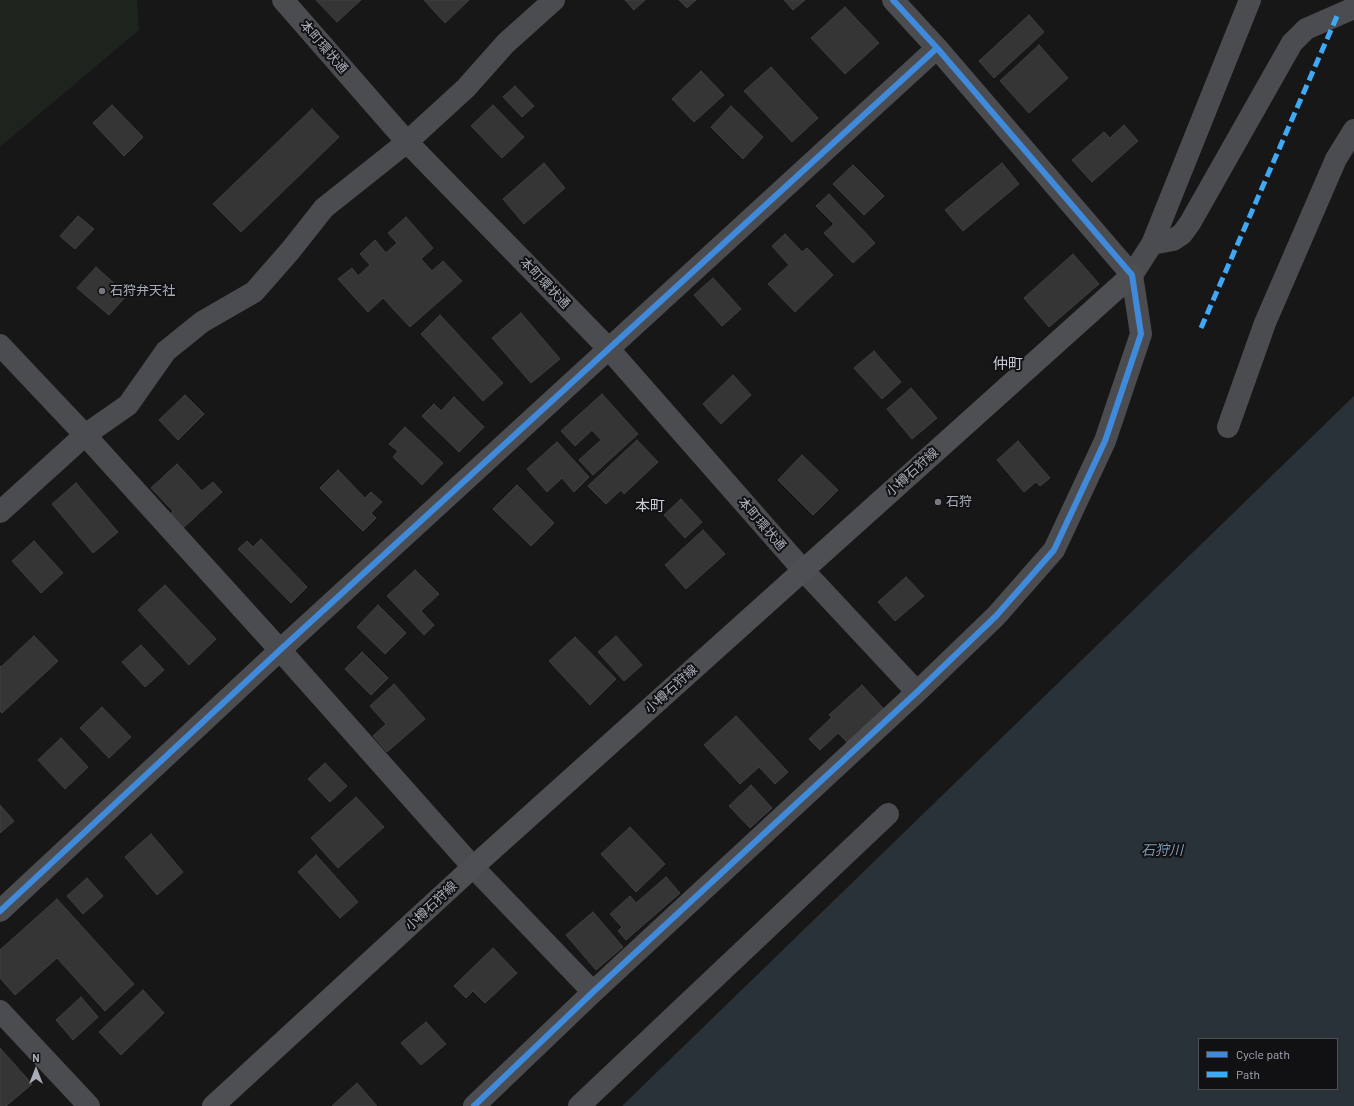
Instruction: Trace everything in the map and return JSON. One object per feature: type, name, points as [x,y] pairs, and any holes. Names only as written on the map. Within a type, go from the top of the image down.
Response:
[{"type":"main road","name":"小樽石狩線","points":[[212,1106],[473,867],[1132,274]]},
{"type":"street","name":"本町環状通","points":[[283,0],[408,142],[608,348],[803,570],[917,692]]},
{"type":"street","points":[[0,512],[85,435],[128,405],[166,351],[202,322],[254,292],[290,251],[324,208],[408,142],[466,88],[506,43],[554,0]]},
{"type":"street","points":[[474,1106],[593,992],[917,692],[996,616],[1054,550],[1105,441],[1141,334],[1132,274],[937,48],[893,0]]},
{"type":"street","points":[[1132,274],[1152,244],[1250,0]]},
{"type":"street","points":[[1152,244],[1173,240],[1182,234],[1190,223],[1292,43],[1306,29],[1345,8]]},
{"type":"street","points":[[0,911],[280,650],[937,48]]},
{"type":"street","points":[[1228,427],[1265,323],[1336,159],[1354,130]]},
{"type":"street","points":[[0,345],[85,435],[280,650],[473,867],[593,992]]},
{"type":"street","points":[[579,1106],[888,814]]},
{"type":"street","points":[[0,1011],[90,1106]]},
{"type":"shaded area","points":[[0,0],[137,0],[139,30],[0,147]]},
{"type":"water","name":"石狩川","points":[[1354,396],[1354,1106],[622,1106]]},
{"type":"building","points":[[316,0],[361,0],[337,22]]},
{"type":"building","points":[[424,0],[469,0],[445,23]]},
{"type":"building","points":[[625,0],[645,0],[634,10]]},
{"type":"building","points":[[679,0],[696,0],[687,8]]},
{"type":"building","points":[[784,0],[805,0],[793,10]]},
{"type":"building","points":[[845,7],[879,43],[845,74],[811,38]]},
{"type":"building","points":[[1029,15],[1044,32],[994,78],[979,61]]},
{"type":"building","points":[[1039,45],[1068,78],[1029,113],[1000,81]]},
{"type":"building","points":[[771,67],[818,118],[792,142],[744,91]]},
{"type":"building","points":[[701,71],[724,95],[694,122],[672,99]]},
{"type":"building","points":[[515,86],[534,106],[522,117],[503,97]]},
{"type":"building","points":[[112,105],[143,137],[124,156],[93,123]]},
{"type":"building","points":[[493,105],[524,137],[502,158],[471,126]]},
{"type":"building","points":[[731,106],[763,137],[743,159],[711,127]]},
{"type":"building","points":[[312,109],[339,137],[241,232],[213,204]]},
{"type":"building","points":[[1124,125],[1138,141],[1092,182],[1072,160],[1104,132],[1110,138]]},
{"type":"building","points":[[544,163],[565,188],[524,224],[503,199]]},
{"type":"building","points":[[1002,163],[1019,184],[963,231],[945,210]]},
{"type":"building","points":[[853,165],[884,196],[864,215],[833,184]]},
{"type":"building","points":[[829,194],[875,243],[853,263],[824,233],[834,224],[816,206]]},
{"type":"building","points":[[78,216],[94,229],[75,249],[60,236]]},
{"type":"building","points":[[406,217],[433,248],[421,259],[432,271],[443,261],[462,281],[410,327],[383,298],[368,312],[338,279],[352,268],[358,276],[370,265],[360,254],[375,240],[386,253],[397,243],[388,233]]},
{"type":"building","points":[[785,234],[802,252],[807,248],[833,275],[795,312],[768,284],[789,265],[772,246]]},
{"type":"building","points":[[1073,254],[1099,284],[1049,327],[1024,298]]},
{"type":"building","name":"石狩弁天社","points":[[96,267],[127,295],[109,315],[77,288]]},
{"type":"building","points":[[713,278],[741,309],[722,326],[694,295]]},
{"type":"building","points":[[521,313],[560,359],[531,383],[492,338]]},
{"type":"building","points":[[440,315],[503,383],[483,401],[421,334]]},
{"type":"building","points":[[874,351],[901,382],[882,399],[854,368]]},
{"type":"building","points":[[733,375],[751,395],[721,424],[703,404]]},
{"type":"building","points":[[911,388],[937,418],[912,439],[887,409]]},
{"type":"building","points":[[602,394],[638,434],[593,475],[579,460],[601,440],[592,430],[575,446],[561,431]]},
{"type":"building","points":[[185,395],[204,414],[178,440],[159,420]]},
{"type":"building","points":[[454,397],[484,427],[459,452],[422,416],[434,404],[441,411]]},
{"type":"building","points":[[405,427],[443,463],[422,485],[393,457],[398,451],[389,444]]},
{"type":"building","points":[[637,440],[658,462],[624,494],[621,490],[606,504],[588,486]]},
{"type":"building","points":[[1018,441],[1050,478],[1040,486],[1036,482],[1024,492],[997,460]]},
{"type":"building","points":[[557,442],[589,477],[574,492],[562,478],[547,492],[527,469]]},
{"type":"building","points":[[802,455],[838,490],[813,515],[778,480]]},
{"type":"building","points":[[177,464],[202,491],[213,482],[222,492],[182,529],[169,515],[173,511],[151,488]]},
{"type":"building","points":[[338,470],[365,498],[371,492],[382,502],[371,513],[376,518],[363,531],[320,488]]},
{"type":"building","points":[[76,483],[118,532],[93,553],[52,504]]},
{"type":"building","points":[[517,485],[554,523],[531,546],[493,509]]},
{"type":"building","points":[[681,499],[702,522],[685,538],[664,515]]},
{"type":"building","points":[[703,530],[725,554],[686,589],[665,565]]},
{"type":"building","points":[[261,539],[307,587],[291,603],[238,549],[247,541],[253,547]]},
{"type":"building","points":[[34,541],[63,573],[41,593],[12,561]]},
{"type":"building","points":[[415,570],[439,594],[421,611],[434,625],[424,635],[387,596]]},
{"type":"building","points":[[906,577],[924,596],[895,621],[878,602]]},
{"type":"building","points":[[165,585],[216,639],[189,665],[138,610]]},
{"type":"building","points":[[378,605],[406,633],[385,654],[357,627]]},
{"type":"building","points":[[34,636],[58,661],[2,713],[0,711],[0,666],[1,667]]},
{"type":"building","points":[[616,636],[642,665],[624,681],[598,652]]},
{"type":"building","points":[[575,637],[616,679],[590,705],[549,661]]},
{"type":"building","points":[[141,645],[164,670],[145,687],[122,662]]},
{"type":"building","points":[[362,652],[388,678],[371,695],[345,669]]},
{"type":"building","points":[[394,684],[425,719],[387,752],[373,736],[386,724],[370,706]]},
{"type":"building","points":[[862,685],[883,708],[847,742],[838,733],[820,750],[809,739],[832,717],[829,715]]},
{"type":"building","points":[[102,707],[131,737],[109,758],[80,728]]},
{"type":"building","points":[[736,716],[788,772],[775,784],[759,767],[740,784],[704,745]]},
{"type":"building","points":[[61,738],[88,767],[65,789],[38,760]]},
{"type":"building","points":[[325,763],[347,786],[330,802],[308,779]]},
{"type":"building","points":[[751,785],[772,808],[750,828],[729,806]]},
{"type":"building","points":[[356,797],[384,827],[338,868],[311,838]]},
{"type":"building","points":[[0,805],[14,821],[0,833]]},
{"type":"building","points":[[630,827],[665,864],[636,892],[601,854]]},
{"type":"building","points":[[151,834],[183,872],[157,895],[125,857]]},
{"type":"building","points":[[316,855],[358,902],[340,918],[298,872]]},
{"type":"building","points":[[666,877],[680,893],[626,940],[618,931],[622,927],[610,914],[630,896],[636,903]]},
{"type":"building","points":[[87,878],[103,896],[83,914],[67,896]]},
{"type":"building","points":[[57,899],[134,984],[105,1011],[57,958],[15,995],[0,978],[0,950]]},
{"type":"building","points":[[593,912],[623,947],[596,970],[566,935]]},
{"type":"building","points":[[493,948],[517,973],[485,1003],[473,991],[466,998],[454,986]]},
{"type":"building","points":[[143,990],[164,1013],[121,1055],[99,1032]]},
{"type":"building","points":[[81,997],[98,1017],[73,1040],[56,1020]]},
{"type":"building","points":[[426,1022],[446,1044],[421,1065],[401,1043]]},
{"type":"building","points":[[0,1048],[32,1084],[6,1106],[0,1106]]},
{"type":"building","points":[[357,1083],[377,1106],[332,1106]]},
{"type":"marked path","points":[[1201,328],[1338,14]]},
{"type":"cycle path","points":[[474,1106],[593,992],[917,692],[996,616],[1054,550],[1105,441],[1141,334],[1132,275],[937,48],[893,0]]},
{"type":"cycle path","points":[[0,911],[280,650],[937,48]]},
{"type":"place","name":"石狩弁天社","points":[[102,291]]},
{"type":"place","name":"石狩","points":[[938,502]]},
{"type":"district","name":"仲町","points":[[1008,364]]},
{"type":"district","name":"本町","points":[[650,506]]}]
